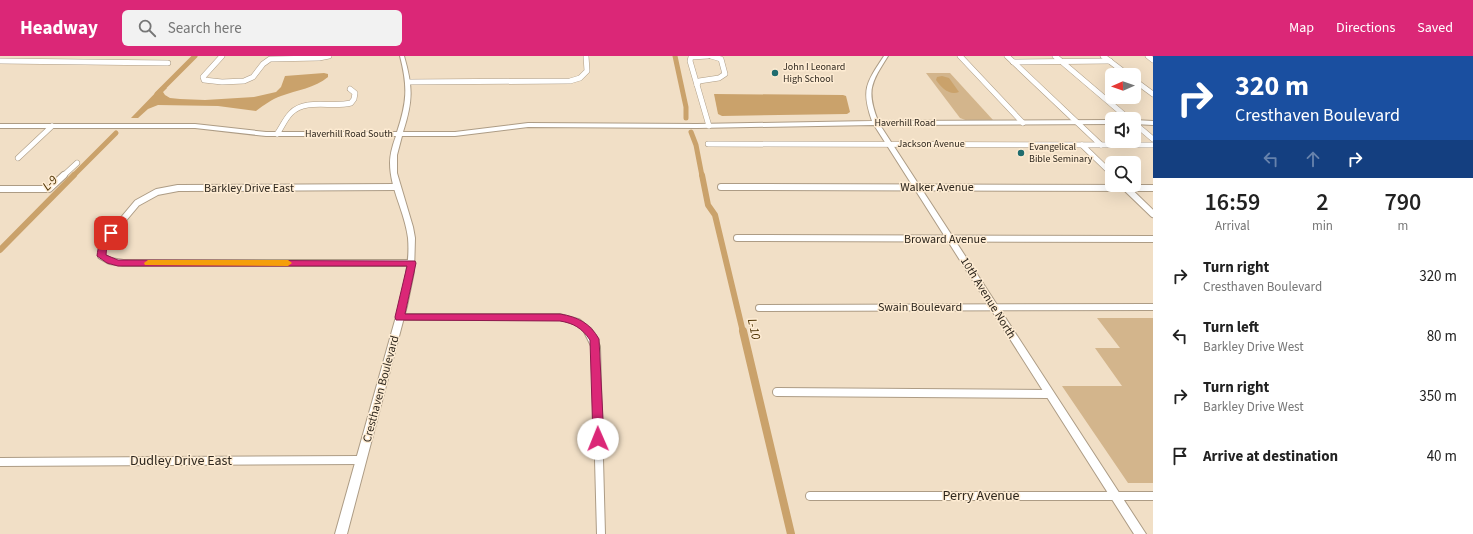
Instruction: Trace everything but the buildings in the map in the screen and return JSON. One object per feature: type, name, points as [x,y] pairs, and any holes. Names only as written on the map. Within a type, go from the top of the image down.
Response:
[{"type":"street","points":[[222,56],[203,76],[203,79],[209,81],[244,81],[252,77],[264,63],[270,59],[318,58],[329,56]]},
{"type":"street","name":"Cresthaven Boulevard","points":[[341,534],[400,317],[412,263],[410,224],[396,187],[393,160],[408,103],[409,82],[402,56]]},
{"type":"street","points":[[409,82],[570,81],[580,78],[585,73],[587,62],[586,56]]},
{"type":"street","points":[[708,56],[691,57],[690,61],[697,85],[700,90],[709,126]]},
{"type":"street","points":[[697,85],[699,81],[719,78],[725,74],[721,59],[712,56]]},
{"type":"street","name":"10th Avenue North","points":[[886,56],[872,77],[868,87],[867,96],[869,106],[876,123],[1048,394],[1140,534]]},
{"type":"street","points":[[960,56],[1022,123]]},
{"type":"street","points":[[1007,56],[1101,145]]},
{"type":"street","points":[[1055,56],[1121,112]]},
{"type":"street","points":[[1103,56],[1119,68]]},
{"type":"street","points":[[1148,56],[1153,60]]},
{"type":"street","points":[[0,61],[168,63]]},
{"type":"street","points":[[1013,62],[1110,61]]},
{"type":"street","points":[[1141,85],[1153,94]]},
{"type":"street","points":[[277,134],[293,110],[300,106],[342,105],[351,103],[354,99],[355,93],[350,89]]},
{"type":"street","name":"Haverhill Road","points":[[698,126],[876,123],[1105,122]]},
{"type":"street","points":[[1141,123],[1153,123]]},
{"type":"street","name":"Haverhill Road South","points":[[0,126],[208,126],[253,133],[277,134],[463,134],[528,125],[698,126]]},
{"type":"street","points":[[18,158],[52,126]]},
{"type":"street","points":[[1141,129],[1153,139]]},
{"type":"street","name":"Jackson Avenue","points":[[708,144],[1153,145]]},
{"type":"street","points":[[1082,145],[1105,167]]},
{"type":"street","points":[[0,189],[49,189],[77,163]]},
{"type":"street","name":"Walker Avenue","points":[[721,187],[1105,186]]},
{"type":"street","name":"Barkley Drive East","points":[[396,187],[170,189],[151,194],[140,200],[116,226],[103,244],[101,252],[102,256],[105,258],[118,263],[412,263]]},
{"type":"street","name":"Walker Avenue","points":[[1141,187],[1153,188]]},
{"type":"street","points":[[1131,192],[1150,207],[1153,214]]},
{"type":"street","name":"Broward Avenue","points":[[737,238],[1153,239]]},
{"type":"street","name":"Swain Boulevard","points":[[759,308],[1153,307]]},
{"type":"street","points":[[400,317],[560,317],[582,324],[593,336],[596,347],[601,534]]},
{"type":"street","points":[[777,392],[1048,394]]},
{"type":"street","name":"Dudley Drive East","points":[[0,462],[361,460]]},
{"type":"street","name":"Perry Avenue","points":[[810,496],[1153,496]]},
{"type":"shaded area","points":[[926,73],[950,73],[993,120],[968,121],[960,118]]},
{"type":"shaded area","points":[[328,74],[328,77],[323,81],[278,97],[256,111],[218,106],[158,105],[148,109],[138,118],[131,118],[161,87],[167,88],[163,92],[170,98],[205,100],[254,97],[276,92],[281,87],[285,76]]},
{"type":"shaded area","points":[[942,76],[949,78],[959,92],[952,93],[943,88],[936,80],[937,77]]},
{"type":"shaded area","points":[[714,94],[843,95],[846,96],[850,112],[847,114],[722,116],[718,114]]},
{"type":"shaded area","points":[[1097,318],[1153,318],[1153,483],[1128,483],[1062,386],[1122,386],[1095,348],[1120,348]]},
{"type":"waterway","name":"L-9","points":[[157,94],[195,56]]},
{"type":"waterway","name":"L-10","points":[[675,56],[686,107],[686,118]]},
{"type":"waterway","name":"L-10","points":[[691,132],[696,145],[702,176]]},
{"type":"waterway","name":"L-9","points":[[74,175],[116,133]]},
{"type":"waterway","name":"L-9","points":[[0,250],[74,175]]},
{"type":"waterway","name":"L-10","points":[[702,175],[708,205],[715,215],[743,332]]},
{"type":"waterway","name":"L-10","points":[[743,331],[791,534]]},
{"type":"slow traffic","points":[[148,263],[288,263]]},
{"type":"place","name":"John I Leonard High School","points":[[775,73]]},
{"type":"place","name":"Evangelical Bible Seminary","points":[[1021,153]]},
{"type":"route","points":[[111,233],[103,244],[101,250],[102,256],[110,261],[118,263],[412,263],[400,317],[560,317],[574,320],[588,329],[593,336],[596,347],[598,439]]}]
